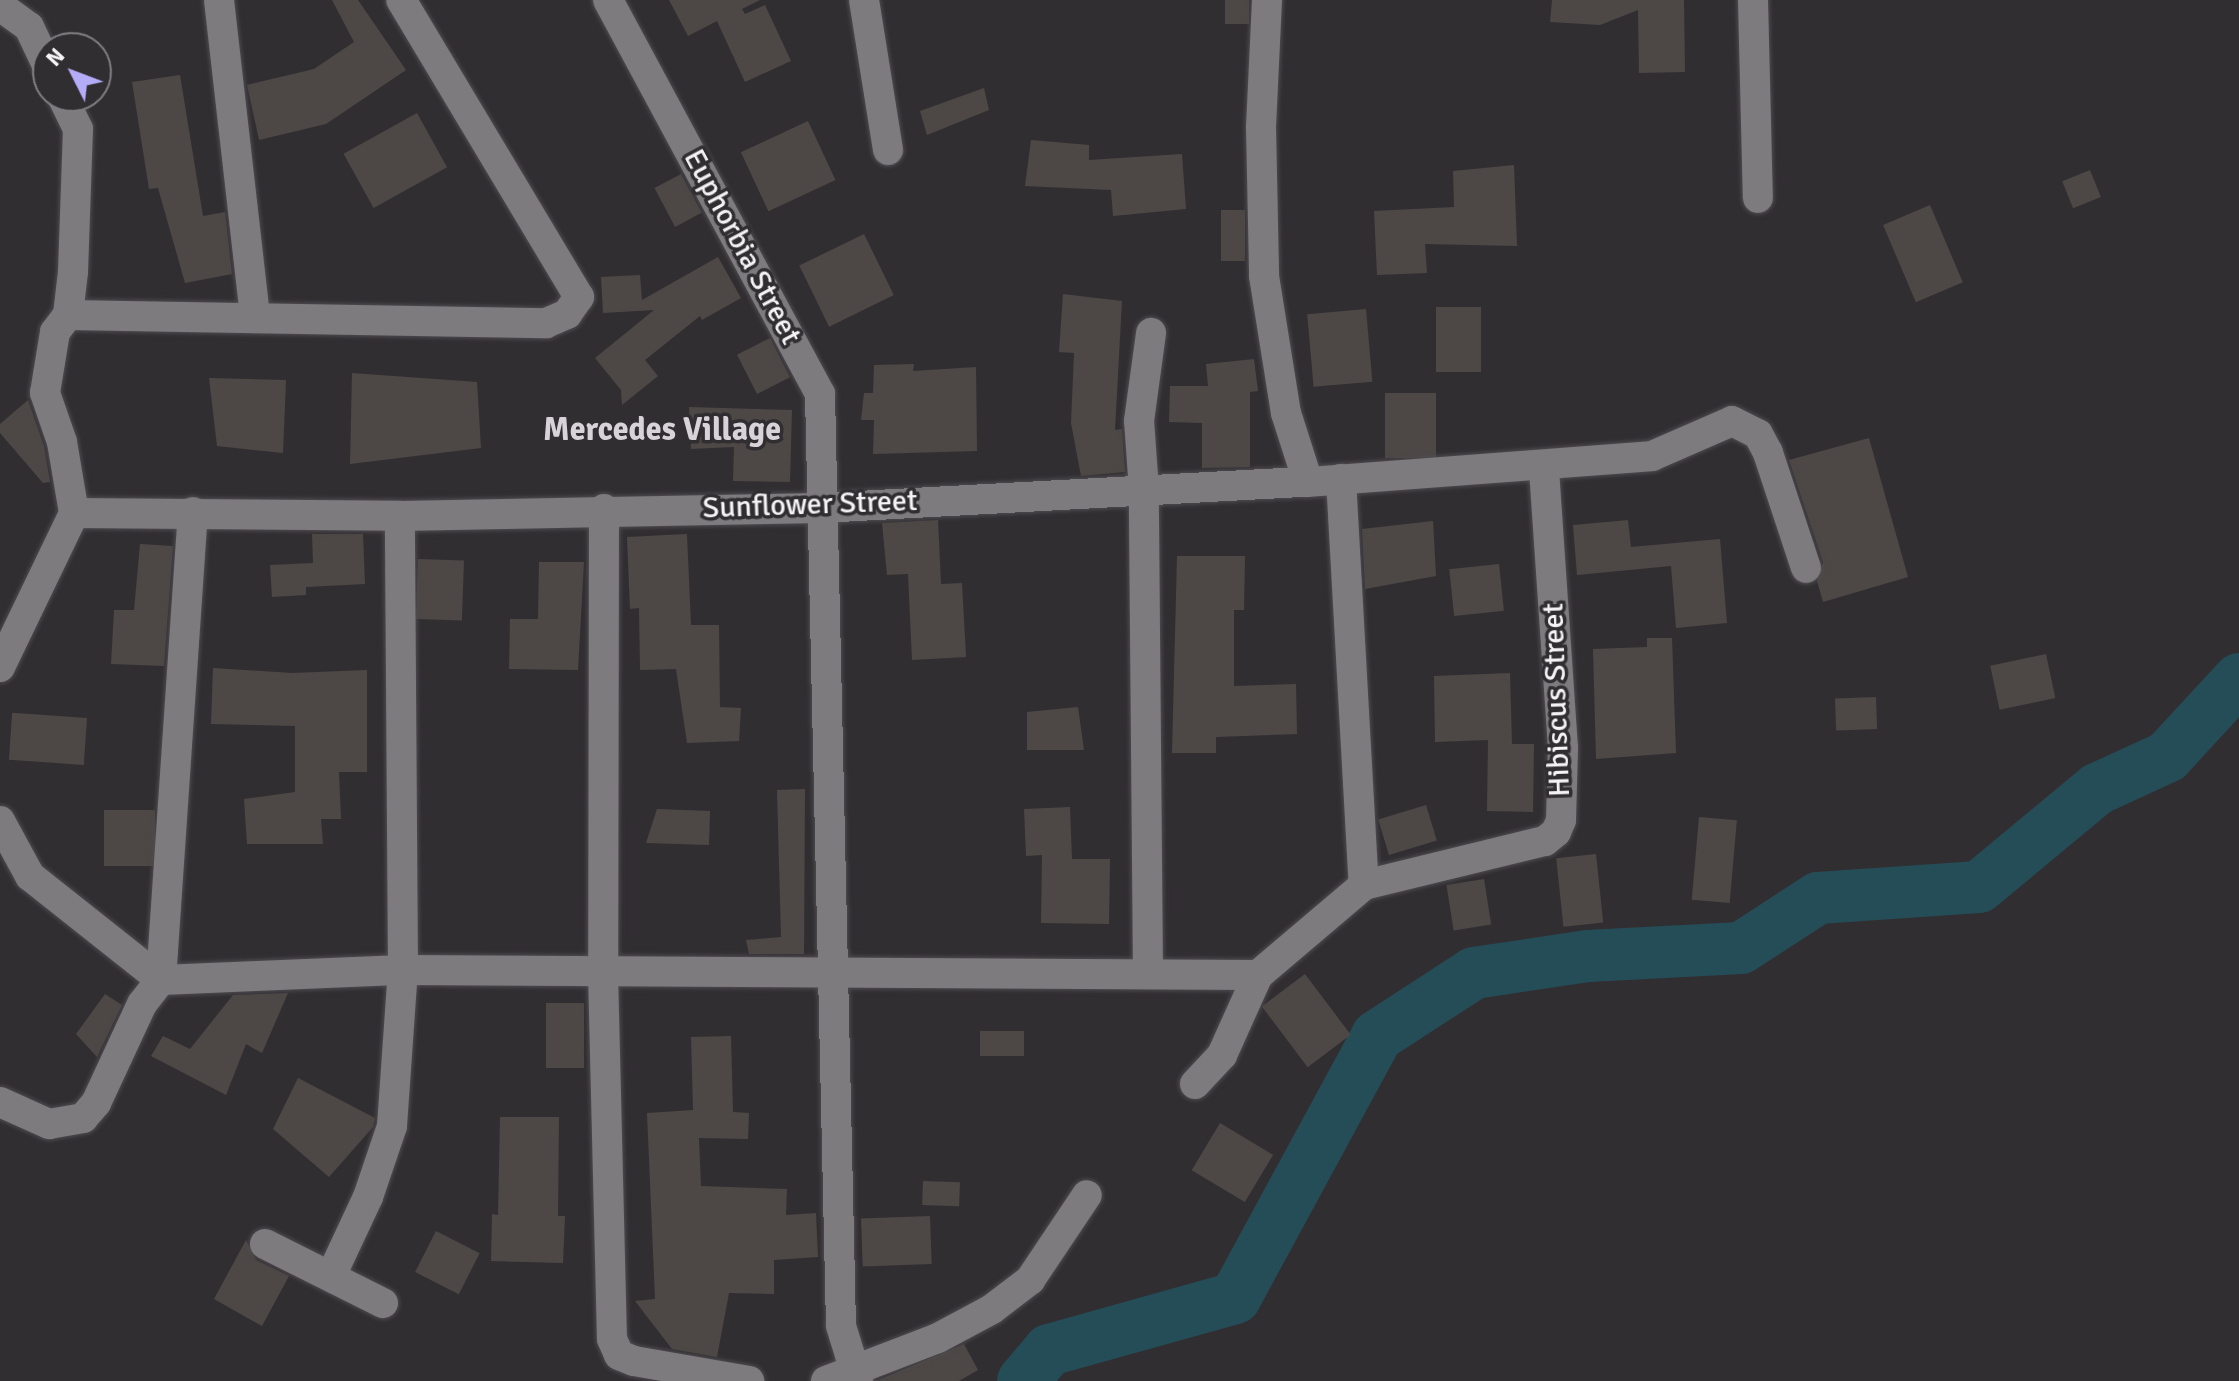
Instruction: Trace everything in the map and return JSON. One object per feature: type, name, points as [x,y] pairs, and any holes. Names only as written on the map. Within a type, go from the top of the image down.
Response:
[{"type":"street","points":[[219,0],[255,318]]},
{"type":"street","points":[[68,315],[546,323],[567,314],[579,297],[401,0]]},
{"type":"street","name":"Euphorbia Street","points":[[608,0],[820,394],[841,1326],[846,1379]]},
{"type":"street","points":[[864,0],[888,150]]},
{"type":"street","points":[[1267,0],[1261,127],[1264,276],[1286,413],[1308,482]]},
{"type":"street","points":[[1753,0],[1758,198]]},
{"type":"street","points":[[0,6],[29,27],[32,33]]},
{"type":"street","points":[[0,667],[74,513],[62,442],[45,393],[55,332],[68,315],[78,129],[70,112]]},
{"type":"street","points":[[1148,974],[1144,490],[1139,421],[1151,333]]},
{"type":"street","name":"Sunflower Street","points":[[74,513],[400,516],[604,509],[821,508],[1308,482],[1544,468],[1652,456],[1732,421],[1758,434],[1768,453],[1806,568]]},
{"type":"street","name":"Hibiscus Street","points":[[1258,975],[1364,885],[1545,841],[1561,820],[1563,748],[1544,468]]},
{"type":"street","points":[[1341,479],[1364,885]]},
{"type":"street","points":[[604,509],[603,972],[612,1339],[619,1355],[634,1361],[749,1381]]},
{"type":"street","points":[[0,1102],[49,1124],[83,1118],[96,1103],[142,1004],[161,980],[193,512]]},
{"type":"street","points":[[331,1276],[368,1197],[392,1126],[403,970],[400,516]]},
{"type":"street","points":[[0,821],[30,876],[161,980],[403,970],[1258,975],[1222,1055],[1195,1084]]},
{"type":"street","points":[[846,1379],[938,1338],[1021,1287],[1087,1195]]},
{"type":"street","points":[[265,1244],[383,1303]]},
{"type":"building","points":[[332,0],[358,0],[406,70],[326,124],[259,140],[247,85],[314,69],[354,42]]},
{"type":"building","points":[[669,0],[760,0],[742,9],[745,14],[765,5],[791,61],[745,82],[717,21],[688,36]]},
{"type":"building","points":[[1225,0],[1249,0],[1249,24],[1225,24]]},
{"type":"building","points":[[1552,0],[1684,0],[1685,72],[1639,73],[1638,10],[1600,25],[1550,22]]},
{"type":"building","points":[[180,75],[203,216],[225,212],[232,274],[185,283],[158,188],[149,189],[132,82]]},
{"type":"building","points":[[984,88],[989,110],[927,135],[920,111]]},
{"type":"building","points":[[417,113],[447,167],[374,208],[344,154]]},
{"type":"building","points":[[808,121],[835,180],[768,211],[741,152]]},
{"type":"building","points":[[1031,140],[1089,145],[1089,160],[1182,154],[1186,209],[1113,216],[1111,190],[1025,186]]},
{"type":"building","points":[[1514,165],[1517,246],[1425,244],[1427,273],[1377,275],[1374,211],[1454,207],[1453,171]]},
{"type":"building","points":[[2090,170],[2101,197],[2073,208],[2062,181]]},
{"type":"building","points":[[681,174],[702,213],[675,227],[655,188]]},
{"type":"building","points":[[1930,205],[1963,282],[1916,302],[1883,225]]},
{"type":"building","points":[[1221,210],[1245,210],[1245,261],[1221,261]]},
{"type":"building","points":[[864,234],[894,295],[829,327],[799,266]]},
{"type":"building","points":[[718,257],[741,298],[702,320],[700,316],[645,360],[658,376],[622,405],[621,390],[595,358],[654,310],[603,313],[601,277],[640,275],[642,300]]},
{"type":"building","points":[[1063,294],[1122,301],[1115,430],[1122,429],[1125,472],[1081,476],[1071,423],[1074,353],[1059,352]]},
{"type":"building","points":[[1436,307],[1481,307],[1481,372],[1436,372]]},
{"type":"building","points":[[1366,309],[1372,382],[1314,387],[1307,314]]},
{"type":"building","points":[[770,338],[790,377],[757,394],[737,355]]},
{"type":"building","points":[[1254,359],[1258,391],[1250,392],[1250,467],[1202,468],[1202,423],[1169,422],[1170,386],[1208,386],[1206,364]]},
{"type":"building","points":[[914,364],[913,371],[976,367],[977,451],[873,454],[874,420],[861,420],[864,393],[873,393],[874,365]]},
{"type":"building","points":[[352,373],[477,382],[481,448],[350,464]]},
{"type":"building","points":[[209,378],[286,380],[283,453],[217,446]]},
{"type":"building","points":[[1385,393],[1436,393],[1436,458],[1385,458]]},
{"type":"building","points":[[28,400],[44,446],[50,482],[43,483],[0,433],[0,424]]},
{"type":"building","points":[[689,407],[792,410],[790,482],[733,481],[734,447],[691,449]]},
{"type":"building","points":[[1869,438],[1908,577],[1823,602],[1817,581],[1823,562],[1789,460]]},
{"type":"building","points":[[938,520],[941,584],[962,583],[966,657],[912,660],[908,574],[887,575],[882,523]]},
{"type":"building","points":[[1628,520],[1631,547],[1720,539],[1727,623],[1676,628],[1671,566],[1577,575],[1573,525]]},
{"type":"building","points":[[1433,521],[1436,576],[1365,589],[1362,529]]},
{"type":"building","points":[[312,534],[363,534],[365,584],[306,587],[306,595],[272,597],[270,565],[313,563]]},
{"type":"building","points":[[687,534],[691,625],[719,625],[720,707],[741,708],[739,741],[687,743],[676,669],[640,670],[639,608],[630,609],[627,537]]},
{"type":"building","points":[[140,544],[173,546],[164,666],[111,664],[114,610],[134,610]]},
{"type":"building","points":[[1177,556],[1245,556],[1244,610],[1234,610],[1234,686],[1296,684],[1297,734],[1216,737],[1216,753],[1172,753]]},
{"type":"building","points":[[418,559],[464,561],[462,621],[416,619]]},
{"type":"building","points":[[539,562],[584,562],[578,670],[509,669],[510,619],[538,619]]},
{"type":"building","points":[[1499,564],[1504,611],[1454,616],[1449,569]]},
{"type":"building","points":[[1647,638],[1672,638],[1676,753],[1596,759],[1593,649],[1647,647]]},
{"type":"building","points":[[2046,654],[2055,698],[2000,710],[1990,666]]},
{"type":"building","points":[[213,668],[292,673],[367,670],[367,772],[339,772],[341,819],[321,819],[323,844],[247,844],[244,799],[295,792],[295,726],[211,724]]},
{"type":"building","points":[[1510,673],[1512,744],[1534,744],[1533,812],[1487,811],[1488,740],[1435,742],[1434,676]]},
{"type":"building","points":[[1876,697],[1877,729],[1836,730],[1835,698]]},
{"type":"building","points":[[1078,707],[1084,750],[1027,750],[1027,712]]},
{"type":"building","points":[[12,713],[87,718],[84,765],[9,760]]},
{"type":"building","points":[[805,789],[804,954],[749,954],[746,940],[781,937],[777,790]]},
{"type":"building","points":[[1426,805],[1437,840],[1389,855],[1378,820]]},
{"type":"building","points":[[1070,807],[1072,859],[1110,859],[1109,924],[1041,923],[1042,855],[1026,856],[1024,809]]},
{"type":"building","points":[[657,809],[710,811],[709,845],[646,843]]},
{"type":"building","points":[[104,810],[155,810],[155,866],[104,866]]},
{"type":"building","points":[[1699,817],[1737,820],[1730,903],[1692,900]]},
{"type":"building","points":[[1596,854],[1603,923],[1563,927],[1556,858]]},
{"type":"building","points":[[1484,879],[1491,924],[1454,930],[1446,885]]},
{"type":"building","points":[[1305,974],[1351,1035],[1308,1067],[1262,1006]]},
{"type":"building","points":[[288,993],[262,1053],[246,1044],[226,1095],[151,1056],[163,1036],[190,1049],[233,995]]},
{"type":"building","points":[[105,994],[122,1005],[97,1057],[76,1034]]},
{"type":"building","points":[[546,1003],[584,1003],[584,1068],[546,1068]]},
{"type":"building","points":[[980,1031],[1024,1031],[1024,1056],[980,1056]]},
{"type":"building","points":[[731,1036],[733,1112],[749,1113],[748,1139],[699,1138],[701,1186],[787,1189],[786,1215],[816,1213],[818,1257],[774,1260],[774,1294],[729,1293],[717,1357],[672,1349],[635,1301],[655,1299],[647,1113],[693,1110],[691,1037]]},
{"type":"building","points":[[298,1078],[375,1118],[373,1127],[329,1177],[273,1129]]},
{"type":"building","points":[[500,1117],[559,1117],[558,1216],[565,1216],[563,1263],[491,1261],[492,1214],[498,1215]]},
{"type":"building","points":[[1220,1123],[1273,1155],[1245,1202],[1192,1170]]},
{"type":"building","points":[[923,1181],[960,1182],[959,1206],[922,1205]]},
{"type":"building","points":[[930,1216],[932,1264],[863,1266],[861,1218]]},
{"type":"building","points":[[436,1231],[480,1253],[459,1294],[415,1272]]},
{"type":"building","points":[[246,1240],[256,1260],[289,1276],[262,1326],[214,1299]]},
{"type":"building","points":[[964,1344],[978,1370],[959,1381],[876,1381]]},
{"type":"waterway","points":[[1023,1381],[1049,1350],[1235,1298],[1377,1036],[1474,973],[1588,956],[1741,948],[1818,898],[1979,887],[2097,789],[2167,757],[2239,679]]},
{"type":"district","name":"Mercedes Village","points":[[662,430]]}]
